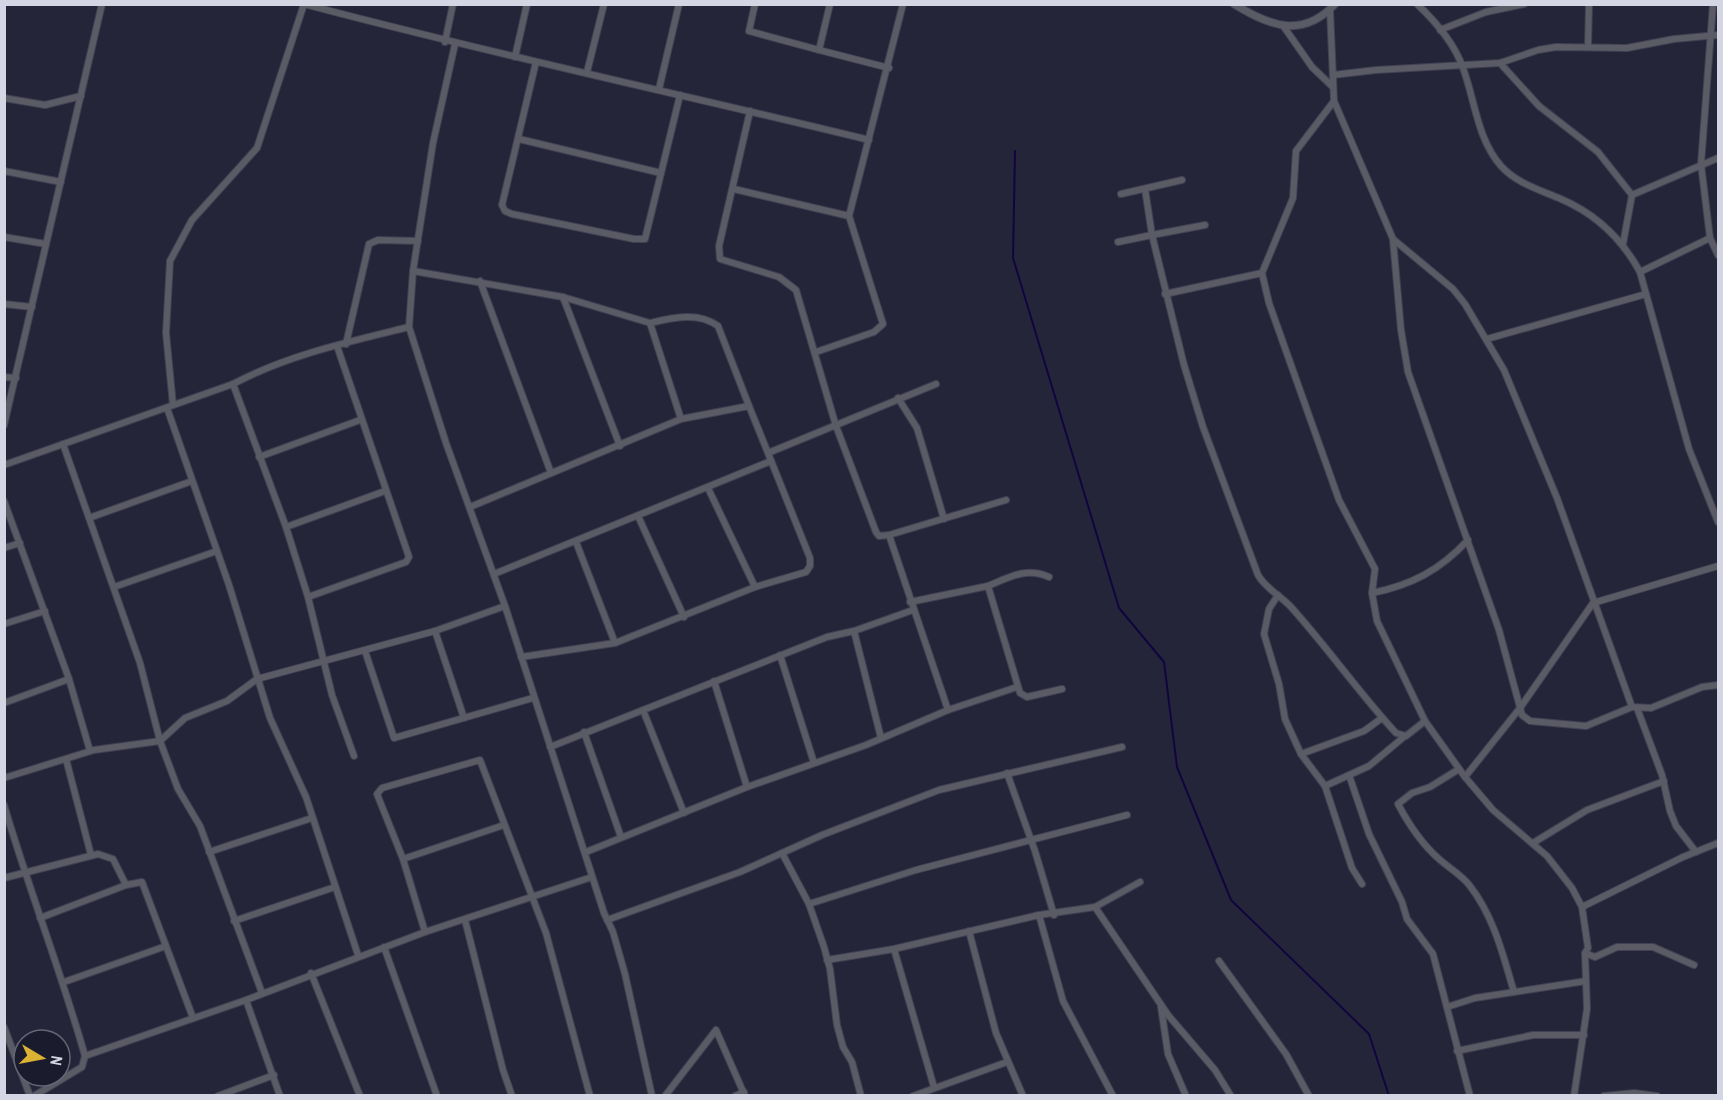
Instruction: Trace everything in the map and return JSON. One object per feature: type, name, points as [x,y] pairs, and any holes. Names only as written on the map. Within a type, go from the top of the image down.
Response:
[{"type":"street","points":[[4,425],[102,4]]},
{"type":"street","points":[[358,956],[306,797],[270,718],[170,407],[166,333],[171,261],[188,226],[257,148],[304,4],[445,42],[587,72],[868,140]]},
{"type":"street","points":[[445,42],[453,4]]},
{"type":"street","points":[[515,57],[527,4]]},
{"type":"street","points":[[587,72],[604,4]]},
{"type":"street","points":[[659,89],[680,4]]},
{"type":"street","points":[[755,4],[749,31],[889,68]]},
{"type":"street","points":[[819,50],[830,4]]},
{"type":"street","points":[[816,352],[874,332],[883,324],[849,216],[889,68],[903,4]]},
{"type":"street","points":[[1234,4],[1251,14],[1284,27],[1312,67],[1333,87]]},
{"type":"street","points":[[1417,4],[1440,30],[1463,66],[1479,124],[1500,165],[1512,176],[1582,209],[1623,244],[1640,272],[1689,449],[1719,522]]},
{"type":"street","points":[[1440,30],[1486,12],[1524,4]]},
{"type":"street","points":[[1588,4],[1588,46]]},
{"type":"street","points":[[1713,4],[1715,36],[1701,164],[1710,238],[1719,255]]},
{"type":"street","points":[[1284,27],[1314,20],[1333,7]]},
{"type":"street","points":[[1333,7],[1334,101],[1393,239],[1401,330],[1408,372],[1498,630],[1522,715],[1530,721],[1586,726],[1634,707],[1652,708],[1702,687],[1719,685]]},
{"type":"street","points":[[1333,75],[1376,70],[1500,63],[1538,50],[1588,46],[1627,48],[1674,39],[1715,36]]},
{"type":"street","points":[[455,44],[433,143],[413,271],[408,327],[494,574],[625,974],[652,1095]]},
{"type":"street","points":[[536,62],[502,205],[505,211],[512,214],[640,240],[645,239],[680,95]]},
{"type":"street","points":[[1500,63],[1539,106],[1598,152],[1632,195],[1623,244]]},
{"type":"street","points":[[4,98],[45,105],[81,96]]},
{"type":"street","points":[[1334,101],[1296,151],[1293,198],[1262,273],[1269,303],[1339,500],[1375,569],[1372,593],[1377,621],[1425,721],[1465,777],[1497,814],[1547,856],[1572,888],[1582,907],[1588,948],[1585,953],[1584,1035],[1574,1095]]},
{"type":"street","points":[[750,111],[734,189],[719,246],[720,259],[779,277],[791,285],[799,297],[836,426],[876,532],[879,536],[890,535],[1006,500]]},
{"type":"street","points":[[519,139],[661,173]]},
{"type":"street","points":[[1632,195],[1719,158]]},
{"type":"street","points":[[4,171],[61,182]]},
{"type":"street","points":[[1121,194],[1182,180]]},
{"type":"street","points":[[734,189],[849,216]]},
{"type":"street","points":[[1145,189],[1165,294],[1203,427],[1262,581],[1290,605],[1382,718],[1396,733],[1406,736]]},
{"type":"street","points":[[1118,242],[1205,225]]},
{"type":"street","points":[[4,237],[46,244]]},
{"type":"street","points":[[1640,272],[1710,238]]},
{"type":"street","points":[[1393,239],[1453,290],[1465,304],[1504,370],[1528,424],[1593,603],[1664,781],[1667,802],[1676,826],[1696,852]]},
{"type":"street","points":[[346,344],[352,307],[369,244],[378,240],[418,241]]},
{"type":"street","points":[[413,271],[563,297],[650,323],[689,317],[705,319],[718,326],[810,558],[810,566],[806,572],[755,587],[615,644],[521,657]]},
{"type":"street","points":[[1165,294],[1262,273]]},
{"type":"street","points":[[480,281],[551,473]]},
{"type":"street","points":[[1487,339],[1646,294]]},
{"type":"street","points":[[563,297],[620,446]]},
{"type":"street","points":[[4,304],[32,307]]},
{"type":"street","points":[[650,323],[681,419]]},
{"type":"street","points":[[4,465],[233,384],[274,364],[408,327]]},
{"type":"street","points":[[308,597],[406,562],[409,557],[360,420],[337,346]]},
{"type":"street","points":[[4,377],[16,378]]},
{"type":"street","points":[[233,384],[286,527],[308,597],[323,662],[354,756]]},
{"type":"street","points":[[768,453],[936,384]]},
{"type":"street","points":[[898,398],[916,428],[944,519]]},
{"type":"street","points":[[470,507],[681,419],[749,406]]},
{"type":"street","points":[[259,457],[360,420]]},
{"type":"street","points":[[63,444],[140,663],[160,741],[178,789],[200,826],[262,993]]},
{"type":"street","points":[[494,574],[771,461]]},
{"type":"street","points":[[89,518],[192,481]]},
{"type":"street","points":[[708,488],[755,587]]},
{"type":"street","points":[[286,527],[386,491]]},
{"type":"street","points":[[4,501],[69,680],[90,751]]},
{"type":"street","points":[[638,516],[684,617]]},
{"type":"street","points":[[890,535],[910,602],[948,710]]},
{"type":"street","points":[[1372,593],[1398,587],[1431,573],[1448,561],[1468,540]]},
{"type":"street","points":[[576,542],[615,644]]},
{"type":"street","points":[[4,548],[20,543]]},
{"type":"street","points":[[114,587],[217,551]]},
{"type":"street","points":[[1465,777],[1520,708],[1593,603],[1719,566]]},
{"type":"street","points":[[910,602],[988,586],[1023,572],[1035,572],[1049,577]]},
{"type":"street","points":[[988,586],[1017,687],[1024,697],[1062,689]]},
{"type":"street","points":[[1278,595],[1269,609],[1264,634],[1279,684],[1285,719],[1301,754],[1325,786],[1352,868],[1362,884]]},
{"type":"street","points":[[4,778],[90,751],[160,741],[185,718],[227,701],[257,679],[435,631],[504,606]]},
{"type":"street","points":[[550,747],[780,655],[828,637],[854,632],[913,610]]},
{"type":"street","points":[[4,624],[45,612]]},
{"type":"street","points":[[435,631],[464,718]]},
{"type":"street","points":[[854,632],[881,738]]},
{"type":"street","points":[[365,651],[394,738],[533,698]]},
{"type":"street","points":[[780,655],[814,763]]},
{"type":"street","points":[[4,703],[69,680]]},
{"type":"street","points":[[714,681],[747,787]]},
{"type":"street","points":[[586,852],[948,710],[1017,687]]},
{"type":"street","points":[[643,710],[684,813]]},
{"type":"street","points":[[1301,754],[1364,731],[1382,718]]},
{"type":"street","points":[[1325,786],[1369,766],[1425,721]]},
{"type":"street","points":[[584,732],[621,837]]},
{"type":"street","points":[[607,920],[729,876],[939,790],[1122,747]]},
{"type":"street","points":[[66,759],[92,855]]},
{"type":"street","points":[[425,932],[403,859],[377,794],[382,788],[480,760],[546,933],[590,1095]]},
{"type":"street","points":[[1460,769],[1430,788],[1412,793],[1398,804],[1407,820],[1438,858],[1466,881],[1484,907],[1500,942],[1514,992]]},
{"type":"street","points":[[1006,773],[1054,915]]},
{"type":"street","points":[[1349,775],[1369,834],[1402,902],[1403,913],[1433,954],[1470,1095]]},
{"type":"street","points":[[1533,843],[1587,810],[1664,781]]},
{"type":"street","points":[[4,805],[24,872],[64,982],[85,1056],[82,1067],[32,1095],[4,1027]]},
{"type":"street","points":[[809,904],[916,870],[1127,815]]},
{"type":"street","points":[[209,852],[312,818]]},
{"type":"street","points":[[403,859],[504,825]]},
{"type":"street","points":[[1582,907],[1719,843]]},
{"type":"street","points":[[782,853],[809,904],[827,960],[837,1025],[843,1047],[852,1062],[861,1095]]},
{"type":"street","points":[[4,878],[92,855],[113,859],[126,885]]},
{"type":"street","points":[[85,1056],[246,1000],[425,932],[592,877]]},
{"type":"street","points":[[40,918],[138,881],[144,884],[193,1018]]},
{"type":"street","points":[[827,960],[894,949],[1039,915],[1054,915],[1095,907],[1140,882]]},
{"type":"street","points":[[234,921],[335,886]]},
{"type":"street","points":[[1095,907],[1160,1005],[1215,1070],[1231,1095]]},
{"type":"street","points":[[1039,915],[1063,1002],[1113,1095]]},
{"type":"street","points":[[465,920],[503,1070],[512,1095]]},
{"type":"street","points":[[969,931],[991,1016],[1007,1062],[1023,1095]]},
{"type":"street","points":[[64,982],[166,946]]},
{"type":"street","points":[[384,947],[437,1095]]},
{"type":"street","points":[[1585,953],[1595,957],[1617,947],[1653,947],[1694,965]]},
{"type":"street","points":[[894,949],[934,1087]]},
{"type":"street","points":[[1219,961],[1286,1054],[1309,1095]]},
{"type":"street","points":[[311,974],[360,1095]]},
{"type":"street","points":[[1447,1007],[1475,998],[1586,981]]},
{"type":"street","points":[[246,1000],[280,1095]]},
{"type":"street","points":[[1160,1005],[1168,1054],[1186,1095]]},
{"type":"street","points":[[665,1095],[716,1030],[745,1094],[735,1095]]},
{"type":"street","points":[[1457,1051],[1533,1035],[1584,1035]]},
{"type":"street","points":[[913,1095],[1007,1062]]},
{"type":"street","points":[[218,1095],[238,1092],[274,1074]]},
{"type":"street","points":[[1604,1095],[1634,1093],[1657,1095]]},
{"type":"waterway","points":[[1015,151],[1013,258],[1119,608],[1164,662],[1177,767],[1231,900],[1369,1034],[1389,1096]]}]
